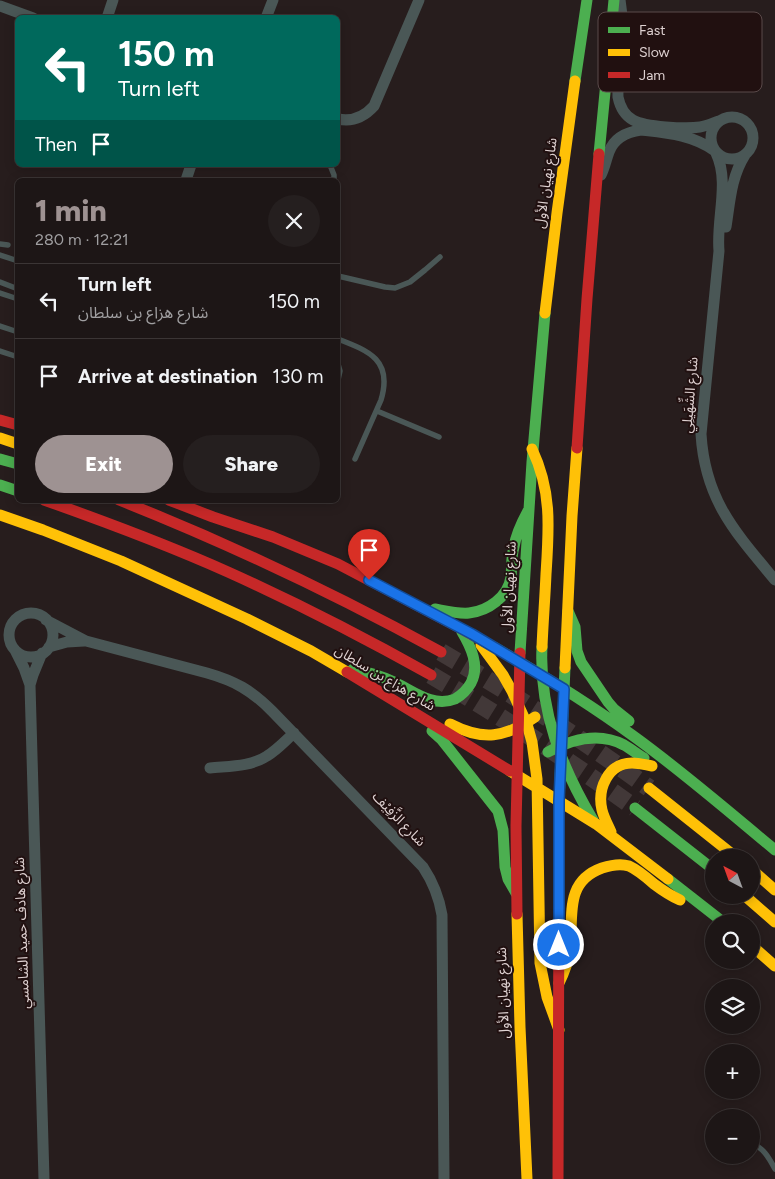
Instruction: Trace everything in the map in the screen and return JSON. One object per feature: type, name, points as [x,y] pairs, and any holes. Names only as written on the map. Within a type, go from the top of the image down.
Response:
[{"type":"main road","name":"شارع نهيان الأول","points":[[527,1179],[520,1043],[516,893],[518,780],[522,726],[518,700],[519,662],[532,449],[549,276],[587,0]]},
{"type":"main road","points":[[558,1179],[559,801],[562,688],[565,675],[577,449],[596,180],[605,92]]},
{"type":"main road","points":[[0,420],[15,424]]},
{"type":"main road","points":[[0,438],[15,443]]},
{"type":"main road","points":[[532,449],[542,470],[548,505],[542,676],[546,707],[574,788],[596,824]]},
{"type":"main road","points":[[0,459],[15,463]]},
{"type":"main road","points":[[0,485],[15,490]]},
{"type":"main road","name":"شارع هزاع بن سلطان","points":[[52,503],[146,538],[246,580],[342,626],[430,674]]},
{"type":"main road","points":[[126,503],[206,535],[286,571],[357,606],[441,652]]},
{"type":"main road","points":[[177,503],[274,537],[330,561],[472,634],[562,688],[610,720],[706,792],[775,850]]},
{"type":"main road","points":[[201,503],[240,526]]},
{"type":"main road","points":[[419,606],[457,613],[469,613],[486,608],[498,600],[510,582],[516,538],[528,511]]},
{"type":"main road","name":"شارع هزاع بن سلطان","points":[[0,515],[86,547],[167,581],[281,635],[340,668],[518,780],[537,788],[596,824],[713,914]]},
{"type":"main road","points":[[568,611],[575,627],[578,657],[584,667],[614,709],[649,737],[675,768]]},
{"type":"main road","points":[[340,668],[362,671],[383,677],[434,702],[453,700],[468,689],[474,671],[471,648],[458,627]]},
{"type":"main road","points":[[472,634],[496,663],[518,700]]},
{"type":"main road","points":[[365,682],[404,697],[472,734],[491,736],[508,732],[534,718],[562,688]]},
{"type":"main road","points":[[365,682],[397,710],[437,735],[494,806],[502,822],[505,871],[516,893]]},
{"type":"main road","points":[[522,726],[532,743],[536,762],[540,963],[544,990],[559,1030]]},
{"type":"main road","points":[[518,780],[536,762],[560,750],[586,738],[602,738],[625,745],[658,768],[706,792]]},
{"type":"main road","points":[[613,837],[602,812],[600,802],[601,790],[605,779],[613,770],[624,764],[636,763],[658,768]]},
{"type":"main road","points":[[650,788],[726,849]]},
{"type":"main road","points":[[635,808],[705,863]]},
{"type":"main road","points":[[559,983],[566,967],[570,950],[573,896],[579,884],[594,871],[607,866],[627,866],[639,872],[677,899],[706,909]]},
{"type":"main road","points":[[760,877],[775,890]]},
{"type":"main road","points":[[754,904],[775,922]]},
{"type":"main road","points":[[760,954],[775,966]]},
{"type":"street","points":[[108,15],[112,0]]},
{"type":"street","points":[[267,15],[273,0]]},
{"type":"street","points":[[340,119],[359,118],[374,106],[418,0]]},
{"type":"street","points":[[0,6],[25,15]]},
{"type":"street","points":[[596,180],[603,170],[615,142],[624,135],[635,131],[683,136],[699,141],[725,158],[730,159],[745,155],[754,140],[749,124],[735,116],[724,118],[709,125],[692,128],[647,125],[636,122],[621,108],[618,92]]},
{"type":"street","points":[[716,152],[711,141],[711,135],[719,121]]},
{"type":"street","name":"شارع الشِّهَيلِي","points":[[716,152],[723,174],[718,235],[719,251],[702,420],[702,449],[708,477],[727,519],[736,533],[775,580]]},
{"type":"street","name":"شارع الشِّهَيلِي","points":[[719,251],[724,235],[733,182],[745,155]]},
{"type":"street","points":[[0,629],[22,615],[32,613],[42,616],[52,629],[52,639],[46,650],[38,656],[28,657],[0,642]]},
{"type":"street","name":"شارع الزَّفِيْف","points":[[46,620],[86,641],[225,678],[242,686],[258,698],[294,734],[414,857],[430,878],[436,889],[442,915],[444,1179]]},
{"type":"street","points":[[13,648],[9,631],[14,621]]},
{"type":"street","name":"شارع الزَّفِيْف","points":[[46,650],[67,642],[86,641]]},
{"type":"street","name":"شارع هادف حميد الشامسي","points":[[13,648],[24,668],[30,685],[44,1179]]},
{"type":"street","name":"شارع هادف حميد الشامسي","points":[[30,685],[46,650]]},
{"type":"street","points":[[210,768],[248,764],[262,759],[274,752],[294,734]]},
{"type":"lane","points":[[0,244],[8,245]]},
{"type":"lane","points":[[0,255],[15,261]]},
{"type":"lane","points":[[340,276],[395,288],[410,282],[440,257]]},
{"type":"lane","points":[[0,282],[15,288]]},
{"type":"lane","points":[[0,292],[15,297]]},
{"type":"lane","points":[[0,326],[15,331]]},
{"type":"lane","points":[[340,340],[370,353],[380,366],[383,374],[384,391],[355,459]]},
{"type":"lane","points":[[0,351],[15,356]]},
{"type":"lane","points":[[377,411],[439,437]]},
{"type":"lane","points":[[760,1148],[764,1151],[775,1169]]},
{"type":"tunnel","points":[[441,652],[547,717],[649,788]]},
{"type":"tunnel","points":[[431,675],[534,739],[635,808]]},
{"type":"traffic: fast","points":[[575,81],[587,0]]},
{"type":"traffic: fast","points":[[613,12],[614,0]]},
{"type":"traffic: fast","points":[[599,154],[605,92]]},
{"type":"traffic: fast","points":[[520,653],[532,462],[545,313]]},
{"type":"traffic: fast","points":[[0,459],[15,463]]},
{"type":"traffic: fast","points":[[0,485],[15,490]]},
{"type":"traffic: fast","points":[[435,609],[461,613],[476,612],[490,606],[501,597],[509,584],[515,542],[528,511]]},
{"type":"traffic: fast","points":[[568,611],[575,627],[577,651],[581,662],[608,702],[629,721]]},
{"type":"traffic: fast","points":[[353,669],[374,674],[431,700],[447,701],[455,699],[469,686],[474,677],[475,670],[471,650],[462,632]]},
{"type":"traffic: fast","points":[[494,647],[564,689],[632,735],[687,777],[775,850]]},
{"type":"traffic: fast","points":[[542,647],[544,693],[554,737],[571,779],[593,820]]},
{"type":"traffic: fast","points":[[559,881],[559,801],[565,668]]},
{"type":"traffic: fast","points":[[432,731],[442,740],[498,811],[503,830],[505,867],[508,879],[516,893]]},
{"type":"traffic: fast","points":[[548,752],[576,741],[595,738],[615,741],[644,758]]},
{"type":"traffic: fast","points":[[635,808],[705,863]]},
{"type":"traffic: fast","points":[[668,879],[713,914]]},
{"type":"traffic: slow","points":[[545,313],[575,81]]},
{"type":"traffic: slow","points":[[0,438],[15,443]]},
{"type":"traffic: slow","points":[[565,668],[577,448]]},
{"type":"traffic: slow","points":[[532,449],[543,480],[548,510],[542,647]]},
{"type":"traffic: slow","points":[[0,515],[121,561],[247,619],[311,651],[347,672]]},
{"type":"traffic: slow","points":[[481,645],[512,691],[527,724],[532,742],[537,779],[540,963],[547,997],[559,1030]]},
{"type":"traffic: slow","points":[[450,724],[473,733],[494,735],[514,729],[535,717]]},
{"type":"traffic: slow","points":[[611,832],[603,813],[601,802],[601,794],[606,779],[616,767],[624,764],[635,763],[652,766]]},
{"type":"traffic: slow","points":[[510,771],[596,824],[668,879]]},
{"type":"traffic: slow","points":[[649,788],[726,849]]},
{"type":"traffic: slow","points":[[559,983],[566,967],[570,950],[573,902],[581,882],[590,874],[612,865],[629,866],[663,891],[680,900]]},
{"type":"traffic: slow","points":[[760,877],[775,890]]},
{"type":"traffic: slow","points":[[754,904],[775,922]]},
{"type":"traffic: slow","points":[[517,914],[527,1179]]},
{"type":"traffic: slow","points":[[760,953],[775,966]]},
{"type":"traffic: jam","points":[[577,448],[599,154]]},
{"type":"traffic: jam","points":[[0,420],[15,424]]},
{"type":"traffic: jam","points":[[52,503],[183,552],[228,572],[331,621],[431,675]]},
{"type":"traffic: jam","points":[[126,503],[202,534],[283,571],[441,652]]},
{"type":"traffic: jam","points":[[177,503],[273,537],[338,564],[494,647]]},
{"type":"traffic: jam","points":[[517,914],[516,826],[520,653]]},
{"type":"traffic: jam","points":[[347,672],[510,771]]},
{"type":"traffic: jam","points":[[558,1179],[559,881]]},
{"type":"route","points":[[369,580],[472,634],[564,689],[559,801],[559,945]]}]
